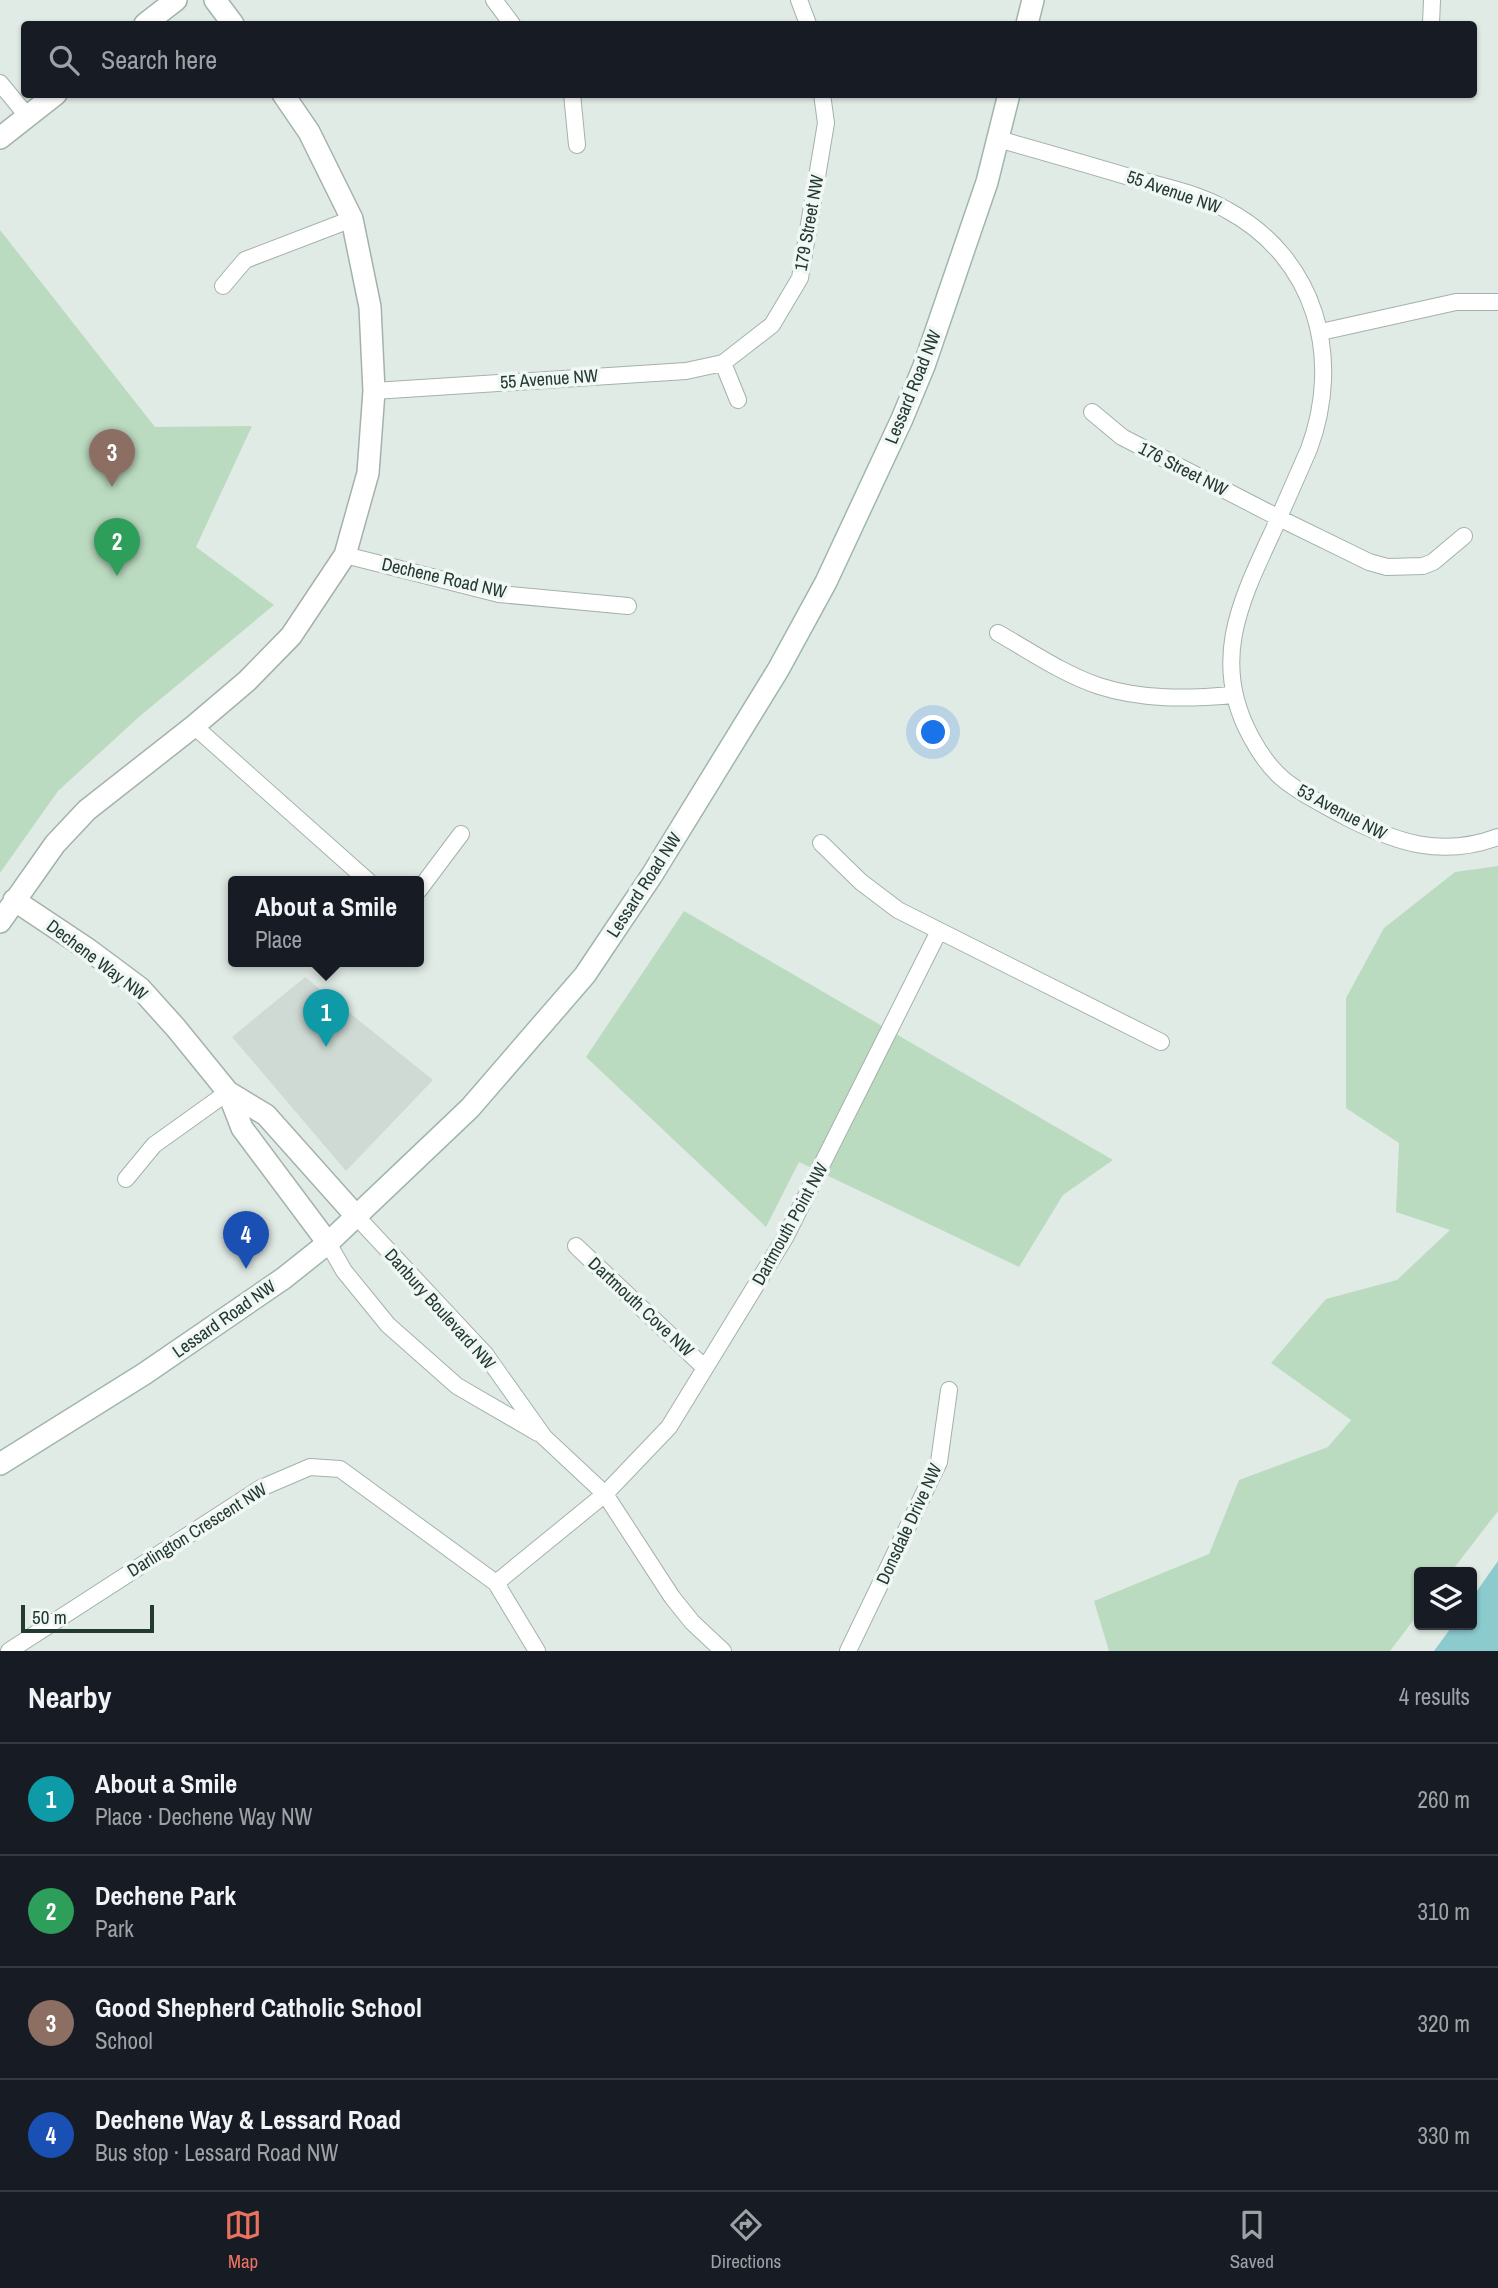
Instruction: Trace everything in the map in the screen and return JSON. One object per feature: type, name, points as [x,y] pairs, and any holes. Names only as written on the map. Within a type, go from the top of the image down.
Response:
[{"type":"street","points":[[149,21],[176,0]]},
{"type":"street","points":[[215,0],[231,21]]},
{"type":"street","points":[[494,0],[510,21]]},
{"type":"street","points":[[799,0],[807,21]]},
{"type":"street","points":[[1028,21],[1033,0]]},
{"type":"street","points":[[1431,21],[1432,0]]},
{"type":"street","points":[[0,83],[28,117]]},
{"type":"street","points":[[0,138],[52,98]]},
{"type":"street","points":[[0,922],[55,844],[87,810],[247,681],[291,636],[345,555],[368,473],[374,391],[370,307],[352,219],[309,132],[286,98]]},
{"type":"street","points":[[572,98],[577,145]]},
{"type":"street","name":"179 Street NW","points":[[723,363],[772,325],[800,278],[826,123],[823,98]]},
{"type":"street","name":"Lessard Road NW","points":[[0,1464],[144,1374],[284,1278],[328,1243],[470,1108],[585,975],[652,875],[778,670],[826,582],[919,376],[987,181],[1008,98]]},
{"type":"street","name":"55 Avenue NW","points":[[998,139],[1194,195],[1226,209],[1262,234],[1283,257],[1308,297],[1321,332]]},
{"type":"street","points":[[223,286],[245,260],[352,219]]},
{"type":"street","points":[[998,634],[1076,677],[1100,686],[1155,697],[1233,695],[1232,648],[1239,608],[1309,449],[1320,414],[1324,364],[1321,332],[1457,302],[1498,302]]},
{"type":"street","points":[[723,363],[738,400]]},
{"type":"street","name":"55 Avenue NW","points":[[374,391],[686,371],[723,363]]},
{"type":"street","name":"176 Street NW","points":[[1092,412],[1122,437],[1369,562],[1387,567],[1410,568],[1433,562],[1464,536]]},
{"type":"street","name":"Dechene Road NW","points":[[345,555],[499,594],[628,606]]},
{"type":"street","name":"53 Avenue NW","points":[[1233,695],[1247,729],[1272,768],[1312,799],[1374,831],[1415,845],[1454,847],[1498,837]]},
{"type":"street","points":[[194,726],[362,876]]},
{"type":"street","points":[[424,883],[461,834]]},
{"type":"street","points":[[821,843],[861,883],[898,910],[1161,1042]]},
{"type":"street","name":"Dechene Way NW","points":[[14,900],[140,988],[228,1091],[266,1115],[357,1217]]},
{"type":"street","name":"Dartmouth Point NW","points":[[496,1583],[605,1494],[669,1427],[786,1236],[939,931]]},
{"type":"street","points":[[127,1179],[153,1145],[228,1091]]},
{"type":"street","name":"Dechene Way NW","points":[[228,1091],[242,1128],[328,1243]]},
{"type":"street","name":"Danbury Boulevard NW","points":[[357,1217],[485,1354],[544,1437],[605,1494],[672,1597],[692,1622],[723,1651]]},
{"type":"street","name":"Danbury Boulevard NW","points":[[328,1243],[344,1271],[388,1325],[457,1386],[544,1437]]},
{"type":"street","name":"Dartmouth Cove NW","points":[[576,1246],[705,1368]]},
{"type":"street","name":"Donsdale Drive NW","points":[[848,1651],[939,1462],[949,1390]]},
{"type":"street","name":"Darlington Crescent NW","points":[[9,1651],[261,1488],[310,1467],[340,1469],[496,1583],[537,1651]]},
{"type":"shaded area","points":[[305,977],[433,1080],[346,1171],[232,1037]]},
{"type":"green space","points":[[0,230],[155,427],[252,426],[196,547],[274,605],[140,716],[58,791],[0,873]]},
{"type":"green space","points":[[1498,866],[1498,1511],[1455,1567],[1414,1567],[1414,1620],[1390,1651],[1109,1651],[1094,1601],[1209,1554],[1239,1480],[1328,1447],[1351,1420],[1271,1363],[1326,1299],[1397,1280],[1450,1230],[1396,1212],[1399,1143],[1346,1108],[1346,998],[1384,928],[1455,872]]},
{"type":"green space","points":[[684,911],[1113,1160],[1063,1195],[1019,1267],[799,1162],[766,1227],[586,1057]]},
{"type":"water","points":[[1498,1561],[1498,1651],[1434,1651],[1449,1630],[1477,1630],[1477,1591]]},
{"type":"place","name":"Good Shepherd Catholic School","points":[[112,487]]},
{"type":"place","name":"Dechene Park","points":[[117,576]]},
{"type":"place","name":"About a Smile","points":[[326,1047]]},
{"type":"place","name":"Dechene Way & Lessard Road","points":[[246,1269]]}]
